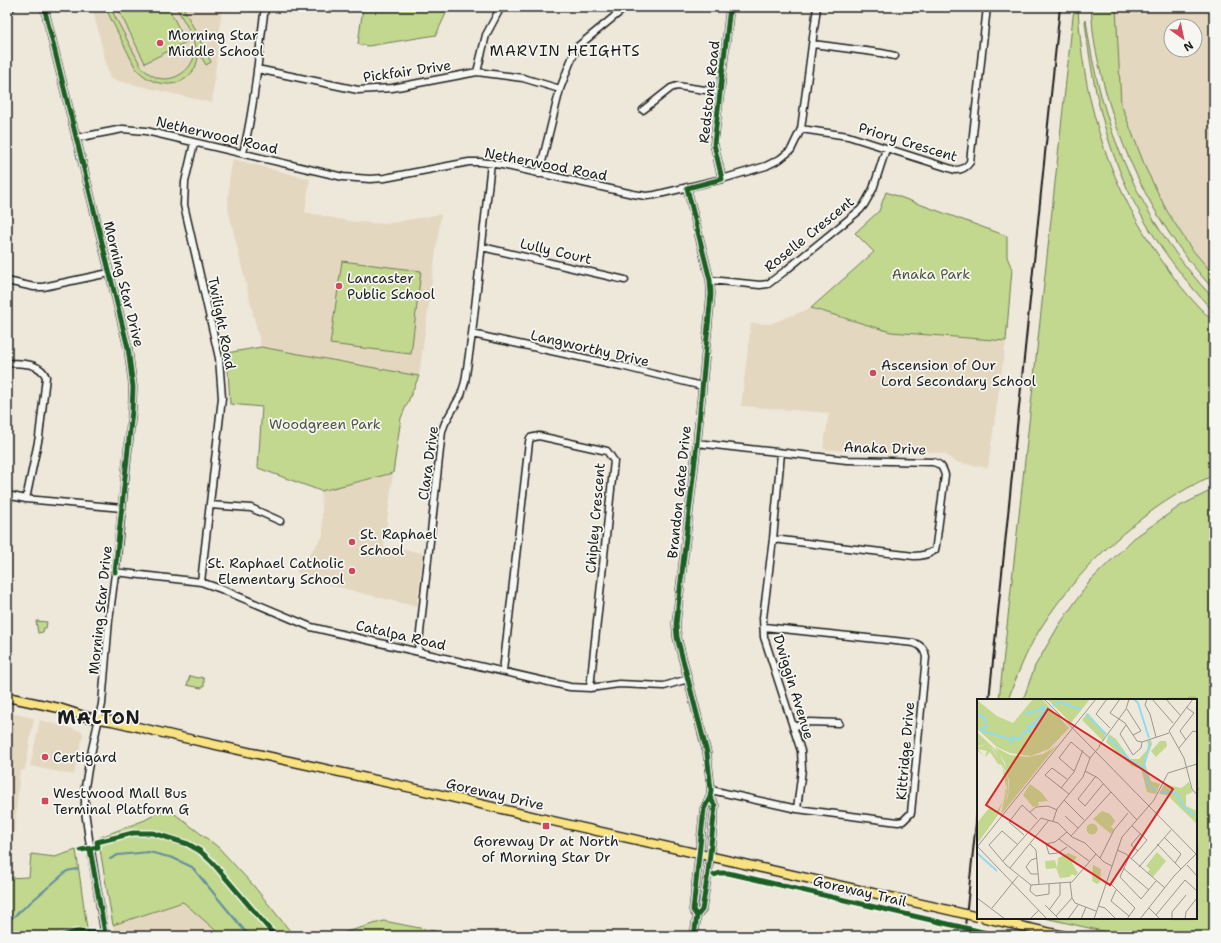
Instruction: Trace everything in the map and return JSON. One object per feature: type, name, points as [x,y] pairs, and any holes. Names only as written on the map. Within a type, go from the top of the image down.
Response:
[{"type":"main road","name":"Goreway Drive","points":[[7,697],[977,916]]},
{"type":"main road","points":[[990,919],[1065,936]]},
{"type":"street","points":[[7,8],[12,7]]},
{"type":"street","name":"Morning Star Drive","points":[[44,7],[128,348],[133,387],[132,411],[109,620],[105,676],[99,718],[87,772],[85,795],[89,839],[105,936]]},
{"type":"street","points":[[243,153],[248,130],[265,7]]},
{"type":"street","points":[[477,72],[486,35],[501,7]]},
{"type":"street","points":[[539,174],[560,89],[577,47],[626,7]]},
{"type":"street","name":"Redstone Road","points":[[722,179],[714,144],[730,7]]},
{"type":"street","name":"Netherwood Road","points":[[76,138],[123,129],[146,131],[343,177],[370,179],[385,178],[469,162],[491,163],[646,196],[655,195],[722,179],[766,166],[780,159],[791,150],[801,130],[817,7]]},
{"type":"street","name":"Priory Crescent","points":[[801,130],[848,136],[955,170],[961,170],[970,162],[987,7]]},
{"type":"street","points":[[813,44],[895,56]]},
{"type":"street","name":"Pickfair Drive","points":[[257,69],[358,90],[392,88],[477,72],[523,78],[560,89]]},
{"type":"street","points":[[644,110],[671,88],[677,86],[720,92]]},
{"type":"street","name":"Twilight Road","points":[[194,143],[185,182],[184,206],[219,358],[222,398],[201,582]]},
{"type":"street","name":"Roselle Crescent","points":[[710,280],[760,285],[768,284],[786,271],[864,205],[873,189],[886,149]]},
{"type":"street","name":"Clara Drive","points":[[418,651],[442,431],[461,395],[465,382],[472,334],[491,163]]},
{"type":"street","name":"Brandon Gate Drive","points":[[687,188],[710,280],[711,294],[697,443],[676,624],[677,637],[707,753],[711,790],[710,797],[704,809],[699,853],[693,910],[697,916]]},
{"type":"street","name":"Lully Court","points":[[482,247],[625,280]]},
{"type":"street","points":[[7,281],[34,287],[43,287],[109,273]]},
{"type":"street","name":"Langworthy Drive","points":[[472,334],[621,366],[702,386]]},
{"type":"street","points":[[7,363],[37,366],[44,372],[46,377],[39,437],[26,498]]},
{"type":"street","name":"Chipley Crescent","points":[[503,671],[528,442],[530,438],[539,436],[608,451],[614,461],[590,688]]},
{"type":"street","name":"Anaka Drive","points":[[697,443],[846,460],[933,462],[940,464],[945,475],[936,545],[935,550],[930,554],[914,556],[773,539]]},
{"type":"street","name":"Dwiggin Avenue","points":[[781,453],[773,539],[763,618],[764,637],[800,747],[802,762],[797,809]]},
{"type":"street","points":[[7,495],[122,508]]},
{"type":"street","points":[[210,505],[251,508],[280,521]]},
{"type":"street","name":"Catalpa Road","points":[[115,572],[201,582],[311,627],[570,687],[590,688],[619,684],[664,686],[688,680]]},
{"type":"street","name":"Kittridge Drive","points":[[711,790],[797,809],[898,822],[902,821],[912,813],[926,653],[918,644],[914,643],[764,627]]},
{"type":"street","points":[[793,727],[809,722],[839,723]]},
{"type":"street","name":"Brandon Gate Drive","points":[[694,936],[697,916],[702,910],[710,856],[715,806],[710,797]]},
{"type":"shaded area","name":"Morning Star Middle School","points":[[92,7],[222,7],[212,103],[110,79]]},
{"type":"shaded area","points":[[1116,7],[1214,7],[1214,275],[1190,247],[1167,211],[1146,169],[1121,104]]},
{"type":"shaded area","name":"Lancaster Public School","points":[[233,159],[310,179],[305,212],[348,221],[385,224],[441,214],[419,376],[261,347],[228,209],[229,180]]},
{"type":"shaded area","name":"Ascension of Our Lord Secondary School","points":[[811,308],[891,332],[1006,341],[988,468],[955,462],[945,454],[923,451],[853,452],[823,449],[829,413],[741,406],[751,323],[770,324]]},
{"type":"shaded area","name":"St. Raphael School","points":[[393,473],[384,547],[423,553],[417,607],[318,582],[296,572],[323,536],[321,491]]},
{"type":"shaded area","points":[[7,712],[34,718],[25,770],[20,771],[10,878],[7,878]]},
{"type":"shaded area","points":[[40,720],[81,731],[83,734],[74,775],[30,766]]},
{"type":"shaded area","points":[[183,902],[222,936],[115,936],[113,925]]},
{"type":"green space","points":[[105,7],[110,7],[142,68],[154,76],[164,79],[177,76],[188,68],[194,57],[195,50],[193,39],[176,7],[183,7],[211,62],[206,65],[199,53],[195,68],[189,76],[182,81],[174,84],[165,84],[149,79],[141,74],[135,67]]},
{"type":"green space","points":[[117,7],[168,7],[186,42],[145,63]]},
{"type":"green space","points":[[363,7],[449,7],[436,35],[368,46],[358,44]]},
{"type":"green space","points":[[1074,7],[1078,7],[1080,39],[1091,102],[1109,162],[1136,219],[1166,267],[1189,296],[1214,322],[1214,475],[1187,488],[1161,504],[1111,544],[1088,567],[1067,591],[1033,641],[1019,670],[1008,699],[999,699]]},
{"type":"green space","points":[[1091,7],[1116,7],[1121,104],[1146,169],[1167,211],[1190,247],[1214,275],[1214,290],[1171,236],[1137,177],[1112,113],[1103,80],[1095,46]]},
{"type":"green space","points":[[1086,20],[1092,59],[1102,97],[1113,134],[1128,170],[1145,204],[1165,237],[1188,269],[1214,299],[1214,312],[1189,284],[1166,254],[1135,205],[1127,188],[1111,148],[1099,106],[1091,64]]},
{"type":"green space","name":"Anaka Park","points":[[886,192],[1007,236],[1007,257],[1012,269],[1006,341],[891,332],[811,308],[874,252],[855,233],[879,211]]},
{"type":"green space","points":[[342,261],[421,271],[411,354],[330,344]]},
{"type":"green space","name":"Woodgreen Park","points":[[261,347],[419,376],[401,418],[393,473],[321,491],[258,468],[262,407],[230,404],[227,353]]},
{"type":"green space","points":[[1214,489],[1214,936],[1124,936],[1049,919],[1197,919],[1197,699],[1023,699],[1035,666],[1059,625],[1090,581],[1134,538],[1180,506]]},
{"type":"green space","points":[[36,621],[47,622],[46,628],[44,628],[43,632],[38,633]]},
{"type":"green space","points":[[190,676],[201,677],[204,679],[204,686],[201,688],[187,685]]},
{"type":"green space","points":[[167,808],[218,847],[253,885],[294,936],[222,936],[183,902],[113,925],[98,838],[145,820]]},
{"type":"green space","points":[[76,850],[88,936],[7,936],[7,878],[29,877],[31,854],[55,857]]},
{"type":"green space","points":[[384,921],[460,936],[332,936]]},
{"type":"waterway","points":[[110,859],[118,855],[149,852],[173,858],[192,867],[249,936]]},
{"type":"waterway","points":[[7,921],[67,871],[77,869]]},
{"type":"railway","points":[[989,699],[1060,7]]},
{"type":"railway","points":[[964,936],[977,813]]},
{"type":"cycle path","points":[[44,7],[128,348],[133,387],[132,411],[115,572]]},
{"type":"cycle path","points":[[697,916],[693,910],[704,809],[710,797],[711,790],[707,753],[677,637],[676,624],[697,443],[711,294],[710,280],[687,188],[722,179],[714,144],[730,7]]},
{"type":"cycle path","points":[[694,936],[697,916],[702,910],[708,873],[715,806],[710,797]]},
{"type":"cycle path","points":[[81,850],[98,847],[97,842],[133,833],[153,833],[188,844],[200,851],[212,862],[275,936]]},
{"type":"cycle path","points":[[62,936],[77,932],[105,933],[90,849]]},
{"type":"cycle path","name":"Goreway Trail","points":[[714,875],[728,873],[1000,936]]},
{"type":"place","name":"Morning Star Middle School","points":[[160,43]]},
{"type":"place","name":"Lancaster Public School","points":[[339,286]]},
{"type":"place","name":"Ascension of Our Lord Secondary School","points":[[873,373]]},
{"type":"place","name":"St. Raphael School","points":[[352,542]]},
{"type":"place","name":"St. Raphael Catholic Elementary School","points":[[352,571]]},
{"type":"place","name":"Certigard","points":[[45,757]]},
{"type":"place","name":"Westwood Mall Bus Terminal Platform G","points":[[45,801]]},
{"type":"place","name":"Goreway Dr at North of Morning Star Dr","points":[[546,826]]},
{"type":"district","name":"MARVIN HEIGHTS","points":[[565,51]]},
{"type":"district","name":"MALTON","points":[[99,718]]}]
